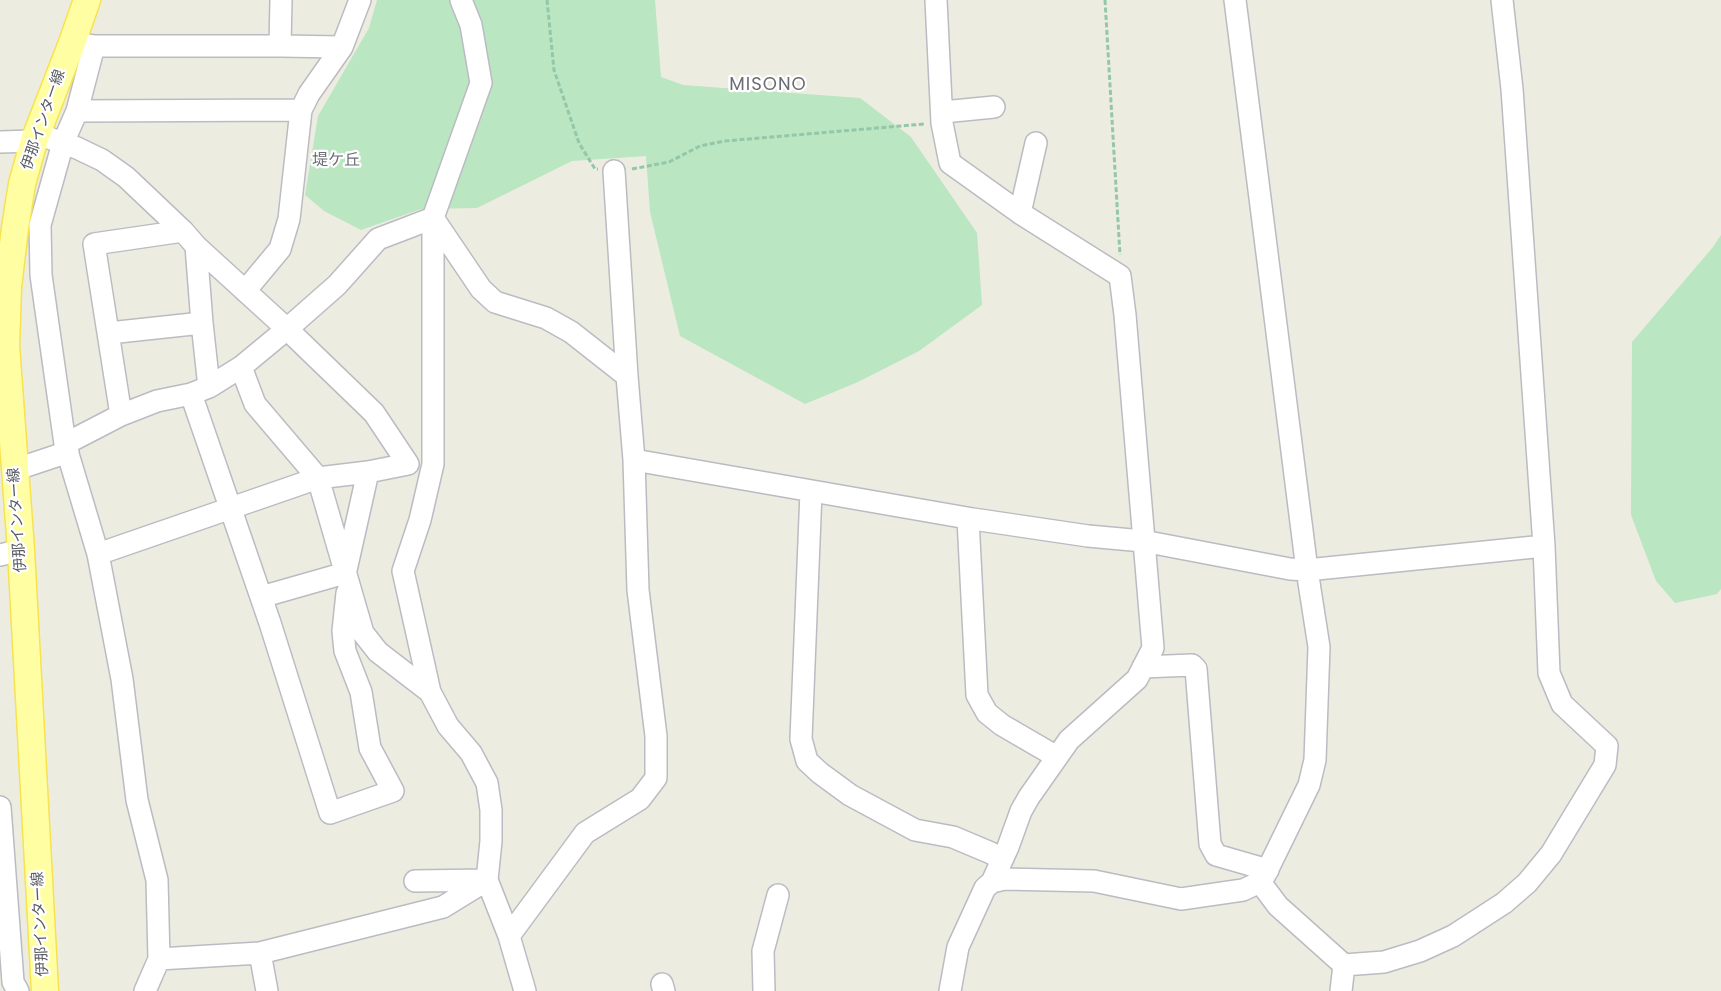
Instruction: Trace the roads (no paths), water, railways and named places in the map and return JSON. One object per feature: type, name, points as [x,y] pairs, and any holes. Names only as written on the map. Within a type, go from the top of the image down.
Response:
[{"type":"main road","name":"伊那インター線","points":[[45,991],[10,553],[14,470],[6,346],[8,287],[22,184],[35,138],[83,44],[87,0]]},
{"type":"street","points":[[280,46],[281,0]]},
{"type":"street","points":[[245,291],[280,249],[289,219],[301,110],[309,94],[342,47],[360,0]]},
{"type":"street","points":[[461,0],[471,25],[481,83],[433,218],[433,464],[420,520],[403,571],[430,692],[448,726],[470,753],[487,783],[491,810],[491,841],[487,880],[509,936],[525,991]]},
{"type":"street","points":[[936,0],[942,117],[950,163],[1020,213],[1120,276],[1126,324],[1153,648],[1137,679],[1069,740],[1021,811],[992,882],[985,888],[958,947],[950,991]]},
{"type":"street","points":[[992,882],[1004,879],[1094,881],[1182,899],[1243,890],[1264,876],[1308,785],[1314,760],[1319,647],[1307,570],[1235,0]]},
{"type":"street","points":[[1143,667],[1192,665],[1196,669],[1210,844],[1216,855],[1264,876],[1278,906],[1344,965],[1384,962],[1420,951],[1453,936],[1504,903],[1527,883],[1551,854],[1605,764],[1607,746],[1562,704],[1549,672],[1544,546],[1512,89],[1502,0]]},
{"type":"street","points":[[145,991],[160,959],[157,880],[137,800],[122,679],[98,554],[67,448],[41,275],[40,226],[63,143],[77,111],[83,44],[342,47]]},
{"type":"street","points":[[942,117],[994,107]]},
{"type":"street","points":[[77,111],[301,110]]},
{"type":"street","points":[[0,142],[35,138],[63,143],[102,160],[126,177],[374,413],[408,464]]},
{"type":"street","points":[[1020,213],[1036,142]]},
{"type":"street","points":[[509,936],[585,833],[640,799],[656,778],[656,736],[638,590],[634,460],[614,171]]},
{"type":"street","points":[[14,470],[67,448],[121,415],[157,401],[200,390],[241,367],[337,285],[378,239],[433,218]]},
{"type":"street","points":[[433,218],[481,289],[495,302],[546,318],[571,332],[627,376]]},
{"type":"street","points":[[190,238],[202,323],[200,390],[230,508],[261,597],[330,813],[393,791],[370,748],[362,692],[345,651],[343,631],[347,578],[368,472]]},
{"type":"street","points":[[121,415],[94,244],[190,238]]},
{"type":"street","points":[[109,333],[202,323]]},
{"type":"street","points":[[241,367],[255,404],[318,478],[363,633],[378,652],[430,692]]},
{"type":"street","points":[[634,460],[968,519],[1143,542],[1290,569],[1307,570],[1544,546]]},
{"type":"street","points":[[98,554],[318,478],[368,472],[408,464],[433,464]]},
{"type":"street","points":[[811,492],[801,740],[806,761],[850,794],[915,830],[953,837],[991,853],[1002,860]]},
{"type":"street","points":[[968,519],[978,695],[987,712],[1002,726],[1057,757]]},
{"type":"street","points":[[261,597],[347,578]]},
{"type":"street","points":[[0,807],[13,982],[18,991]]},
{"type":"street","points":[[160,959],[260,953],[443,908],[487,880]]},
{"type":"street","points":[[415,881],[487,880]]},
{"type":"street","points":[[764,991],[763,951],[778,895]]},
{"type":"street","points":[[260,953],[267,991]]},
{"type":"street","points":[[1341,991],[1344,965]]},
{"type":"district","name":"MISONO","points":[[768,85]]},
{"type":"district","name":"堤ケ丘","points":[[336,161]]}]
